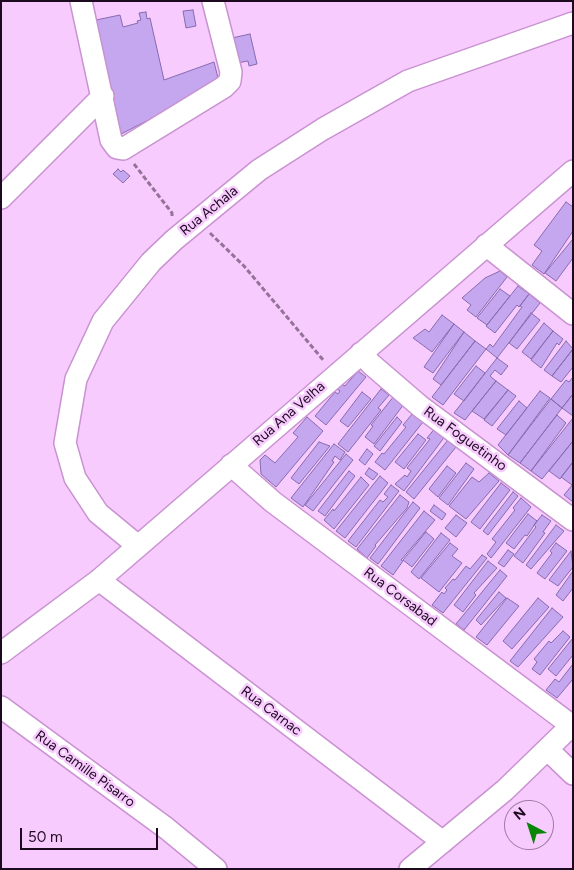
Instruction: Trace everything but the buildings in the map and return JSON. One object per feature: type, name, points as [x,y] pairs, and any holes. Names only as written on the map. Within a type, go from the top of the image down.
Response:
[{"type":"street","points":[[81,1],[103,96],[110,140],[117,148],[123,149],[224,87],[230,81],[231,72],[213,1]]},
{"type":"street","name":"Rua Achala","points":[[138,546],[98,513],[75,478],[65,443],[76,378],[103,321],[151,262],[174,240],[259,170],[324,129],[408,81],[573,23]]},
{"type":"street","points":[[1,198],[103,96]]},
{"type":"street","name":"Rua Ana Velha","points":[[1,653],[99,580],[335,374],[573,171]]},
{"type":"street","points":[[486,245],[573,314]]},
{"type":"street","name":"Rua Foguetinho","points":[[361,353],[420,407],[573,520]]},
{"type":"street","name":"Rua Corsabad","points":[[231,465],[274,502],[572,725]]},
{"type":"street","name":"Rua Carnac","points":[[99,580],[443,842]]},
{"type":"street","name":"Rua Camille Pisarro","points":[[1,707],[166,828],[216,869]]},
{"type":"street","points":[[410,869],[505,790],[572,725]]},
{"type":"street","points":[[548,750],[573,774]]},
{"type":"path","points":[[123,149],[172,213],[174,240]]},
{"type":"path","points":[[196,222],[244,266],[335,374]]}]
